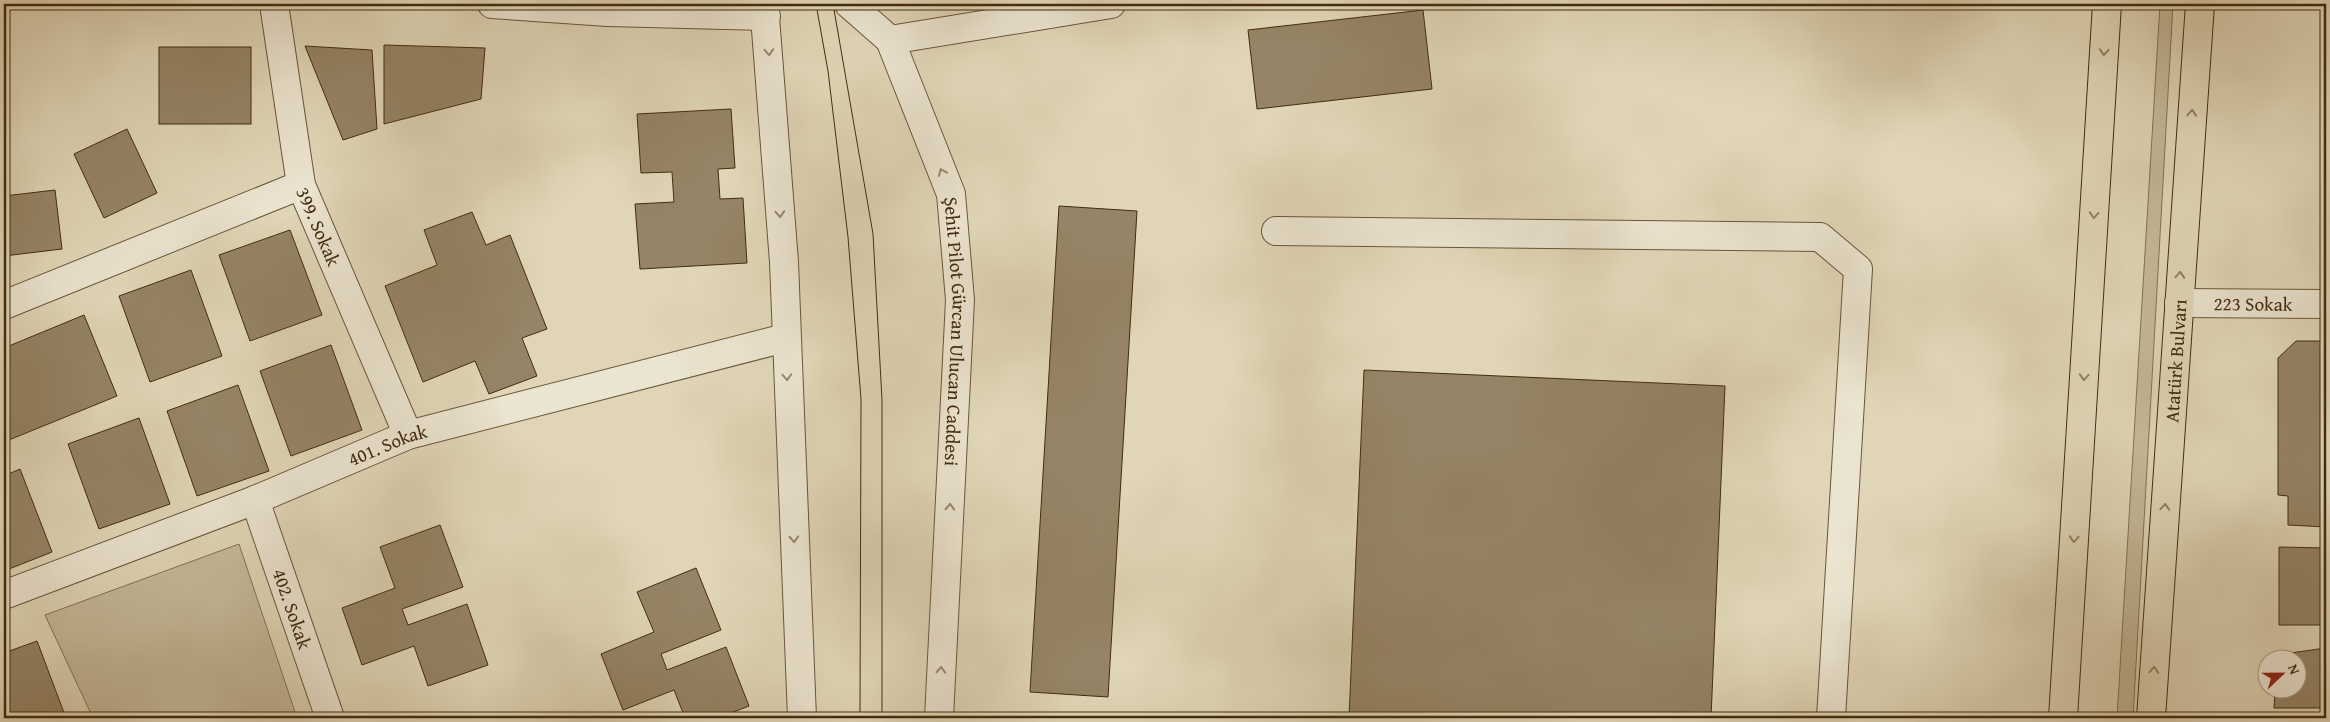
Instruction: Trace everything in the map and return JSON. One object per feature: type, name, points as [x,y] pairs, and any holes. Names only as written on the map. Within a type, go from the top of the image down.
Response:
[{"type":"highway","points":[[2063,718],[2107,4]]},
{"type":"highway","name":"Atatürk Bulvarı","points":[[2151,718],[2200,4]]},
{"type":"street","name":"399. Sokak","points":[[274,4],[302,185],[408,435]]},
{"type":"street","points":[[492,4],[608,12],[765,10],[784,262],[785,338],[802,718]]},
{"type":"street","name":"Şehit Pilot Gürcan Ulucan Caddesi","points":[[849,4],[890,40],[951,194],[960,300],[939,718]]},
{"type":"street","points":[[890,40],[1111,4]]},
{"type":"street","points":[[4,305],[302,185]]},
{"type":"street","points":[[1276,231],[1820,237],[1858,269],[1831,718]]},
{"type":"street","name":"223 Sokak","points":[[2178,303],[2326,304]]},
{"type":"street","name":"401. Sokak","points":[[4,594],[255,500],[408,435],[785,338]]},
{"type":"street","name":"402. Sokak","points":[[255,500],[330,718]]},
{"type":"shaded area","points":[[2160,4],[2173,4],[2133,718],[2117,718]]},
{"type":"shaded area","points":[[239,544],[297,718],[93,718],[45,615]]},
{"type":"building","points":[[1423,10],[1432,89],[1257,109],[1248,30]]},
{"type":"building","points":[[384,45],[485,48],[481,99],[384,124]]},
{"type":"building","points":[[305,46],[372,50],[377,129],[343,140]]},
{"type":"building","points":[[159,47],[251,47],[251,124],[159,124]]},
{"type":"building","points":[[731,109],[735,168],[718,169],[720,199],[743,198],[747,263],[640,269],[635,204],[674,202],[672,172],[641,173],[637,114]]},
{"type":"building","points":[[127,129],[157,193],[104,218],[74,154]]},
{"type":"building","points":[[55,190],[62,249],[4,256],[4,196]]},
{"type":"building","points":[[1059,206],[1137,211],[1108,697],[1030,692]]},
{"type":"building","points":[[472,212],[486,245],[510,235],[547,329],[522,338],[537,376],[489,394],[475,361],[423,382],[385,286],[437,265],[424,230]]},
{"type":"building","points":[[290,230],[322,315],[250,341],[219,255]]},
{"type":"building","points":[[191,270],[222,356],[150,382],[119,296]]},
{"type":"building","points":[[84,315],[117,396],[4,442],[4,348]]},
{"type":"building","points":[[2296,341],[2326,341],[2326,527],[2288,525],[2288,496],[2278,495],[2278,358]]},
{"type":"building","points":[[331,345],[362,430],[291,456],[260,371]]},
{"type":"building","points":[[1364,370],[1725,386],[1711,718],[1349,718]]},
{"type":"building","points":[[238,385],[269,471],[197,496],[167,411]]},
{"type":"building","points":[[139,418],[170,504],[99,529],[68,444]]},
{"type":"building","points":[[20,469],[52,552],[4,571],[4,476]]},
{"type":"building","points":[[440,525],[463,587],[402,609],[408,625],[467,604],[488,665],[428,686],[414,646],[362,665],[342,608],[395,588],[380,547]]},
{"type":"building","points":[[2279,547],[2326,548],[2326,625],[2279,625]]},
{"type":"building","points":[[696,568],[721,630],[661,654],[667,670],[726,647],[749,706],[718,718],[685,718],[674,690],[623,710],[601,654],[654,632],[637,592]]},
{"type":"building","points":[[37,641],[66,718],[4,718],[4,653]]},
{"type":"building","points":[[2326,648],[2326,708],[2274,708],[2274,700],[2308,700],[2308,651]]},
{"type":"tram line","points":[[816,4],[828,71],[848,237],[861,399],[860,718]]},
{"type":"tram line","points":[[833,4],[873,234],[882,400],[882,718]]}]
